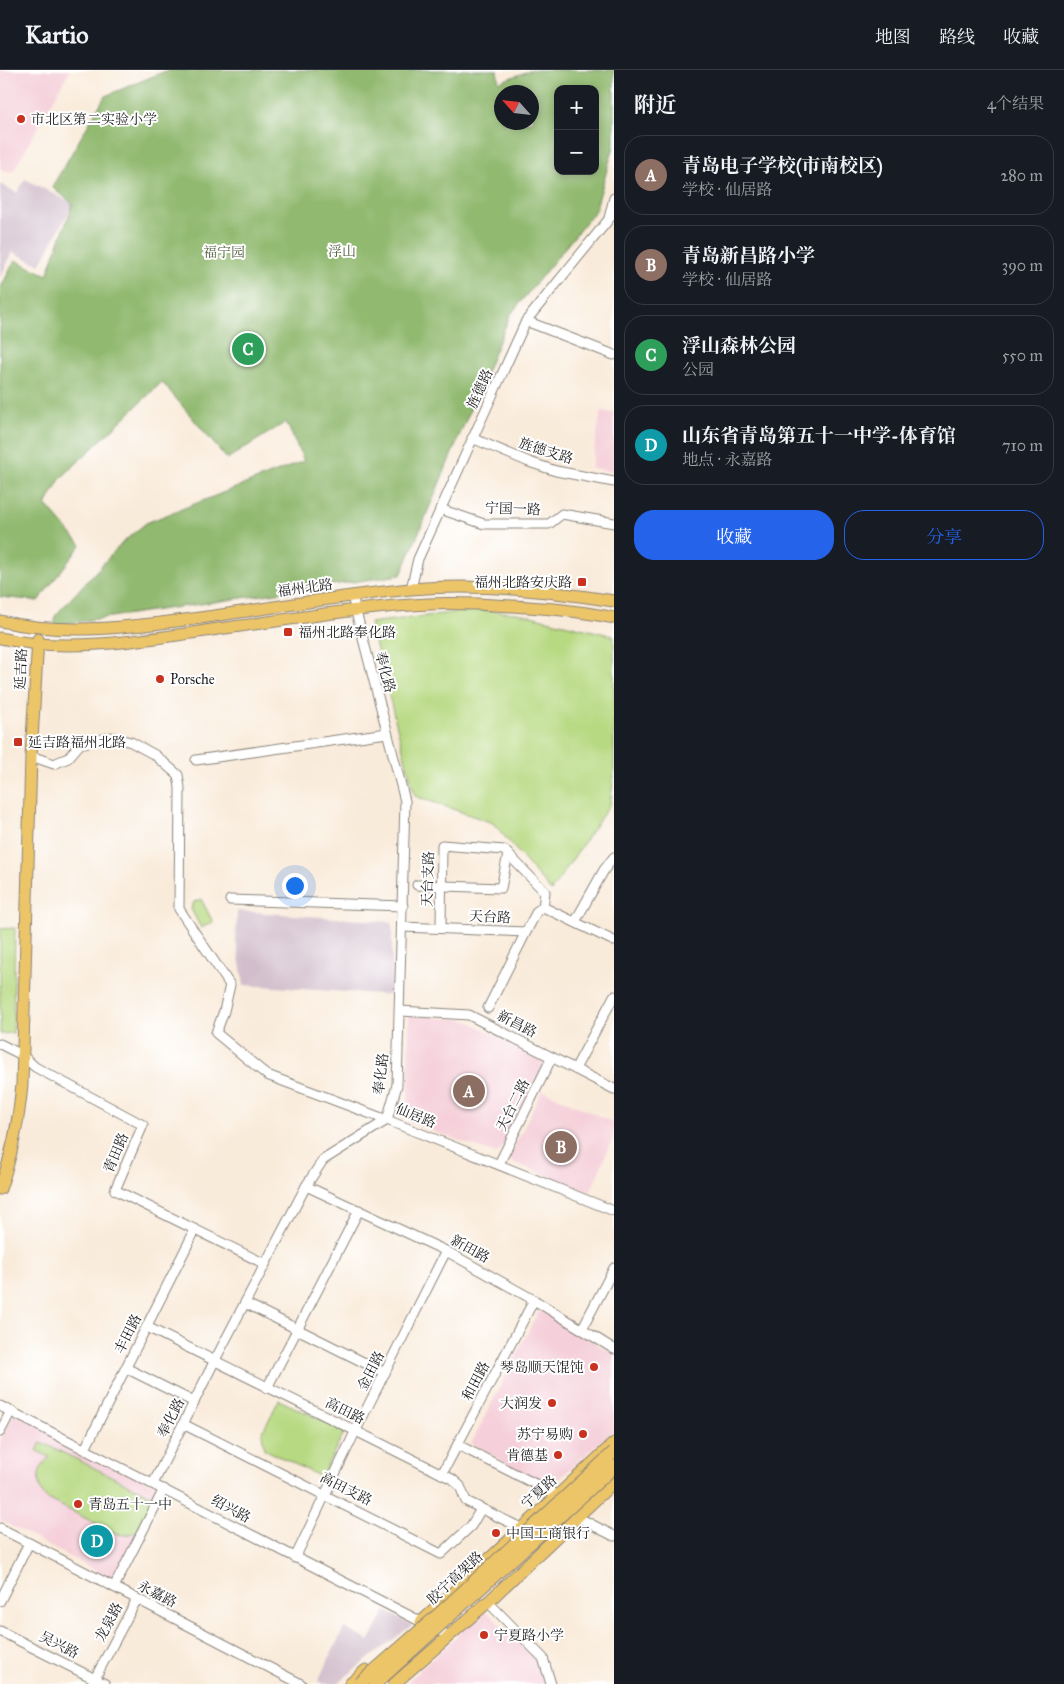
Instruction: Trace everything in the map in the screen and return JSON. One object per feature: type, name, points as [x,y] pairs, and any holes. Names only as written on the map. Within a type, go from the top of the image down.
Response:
[{"type":"highway","name":"胶宁高架路","points":[[359,1684],[438,1615],[614,1452]]},
{"type":"highway","name":"胶宁高架路","points":[[375,1684],[614,1467]]},
{"type":"main road","name":"福州北路","points":[[0,621],[60,630],[135,626],[411,589],[492,588],[544,591],[614,601]]},
{"type":"main road","name":"福州北路","points":[[0,638],[37,645],[137,641],[354,610],[430,604],[488,604],[557,609],[614,618]]},
{"type":"main road","name":"延吉路","points":[[0,1189],[19,1113],[30,756],[39,628]]},
{"type":"main road","name":"宁夏路","points":[[350,1684],[422,1622],[614,1443]]},
{"type":"main road","points":[[394,1684],[488,1602],[614,1482]]},
{"type":"street","name":"旌德路","points":[[411,589],[418,559],[526,321],[611,217],[614,198]]},
{"type":"street","points":[[526,321],[614,355]]},
{"type":"street","name":"旌德支路","points":[[472,438],[556,471],[614,482]]},
{"type":"street","name":"宁国一路","points":[[440,509],[484,524],[549,524],[562,514],[614,523]]},
{"type":"street","name":"奉化路","points":[[153,1484],[306,1186],[323,1160],[387,1120],[397,1085],[405,801],[354,610],[352,596]]},
{"type":"street","points":[[196,760],[387,733]]},
{"type":"street","name":"仙居路","points":[[30,756],[54,764],[68,758],[80,744],[111,737],[131,742],[155,755],[178,775],[180,788],[179,910],[230,985],[224,1011],[216,1033],[267,1075],[387,1120],[614,1211]]},
{"type":"street","name":"天台支路","points":[[441,928],[442,845],[504,850],[508,854]]},
{"type":"street","points":[[417,885],[500,888],[508,854]]},
{"type":"street","points":[[508,854],[545,892],[543,907],[614,941]]},
{"type":"street","points":[[575,922],[604,870],[614,857]]},
{"type":"street","points":[[604,870],[614,875]]},
{"type":"street","points":[[230,900],[403,906]]},
{"type":"street","name":"天台路","points":[[402,927],[526,932],[537,911],[543,907]]},
{"type":"street","points":[[488,1008],[526,932]]},
{"type":"street","points":[[575,1069],[614,996]]},
{"type":"street","name":"新昌路","points":[[400,1011],[469,1015],[614,1089]]},
{"type":"street","name":"青田路","points":[[0,1044],[22,1055],[35,1067],[143,1125],[115,1190],[265,1264]]},
{"type":"street","name":"天台二路","points":[[498,1164],[552,1058]]},
{"type":"street","name":"新田路","points":[[306,1186],[446,1251],[534,1300],[614,1349]]},
{"type":"street","points":[[266,1388],[359,1210]]},
{"type":"street","name":"丰田路","points":[[85,1449],[195,1230]]},
{"type":"street","name":"金田路","points":[[295,1558],[446,1251]]},
{"type":"street","points":[[582,1329],[614,1268]]},
{"type":"street","name":"和田路","points":[[442,1474],[534,1300]]},
{"type":"street","points":[[245,1302],[385,1373]]},
{"type":"street","name":"高田路","points":[[147,1327],[266,1388],[442,1474],[460,1486],[466,1501],[521,1528]]},
{"type":"street","points":[[126,1368],[194,1402]]},
{"type":"street","name":"绍兴路","points":[[0,1406],[449,1636]]},
{"type":"street","points":[[0,1432],[10,1411]]},
{"type":"street","name":"高田支路","points":[[183,1424],[326,1494],[440,1554],[471,1526],[481,1509]]},
{"type":"street","points":[[458,1445],[557,1495],[576,1517],[614,1536]]},
{"type":"street","points":[[114,1587],[164,1489]]},
{"type":"street","name":"永嘉路","points":[[0,1528],[301,1684]]},
{"type":"street","points":[[0,1601],[29,1543]]},
{"type":"street","name":"龙泉路","points":[[93,1681],[137,1599]]},
{"type":"street","points":[[488,1602],[543,1658],[552,1684]]},
{"type":"street","name":"吴兴路","points":[[0,1630],[93,1681],[105,1684]]},
{"type":"shaded area","name":"市北区第二实验小学","points":[[0,70],[70,70],[14,170],[7,172],[0,169]]},
{"type":"shaded area","points":[[25,179],[73,204],[40,265],[13,252],[0,278],[0,184],[17,193]]},
{"type":"shaded area","points":[[601,411],[614,413],[614,472],[591,468]]},
{"type":"shaded area","points":[[237,911],[392,922],[392,995],[244,985],[236,941]]},
{"type":"shaded area","points":[[409,1015],[466,1020],[546,1061],[501,1150],[496,1154],[408,1122]]},
{"type":"shaded area","points":[[542,1090],[614,1123],[614,1135],[590,1193],[508,1160]]},
{"type":"shaded area","name":"大润发","points":[[539,1310],[614,1354],[614,1430],[549,1487],[471,1444]]},
{"type":"shaded area","name":"青岛五十一中","points":[[14,1413],[164,1489],[117,1582],[0,1520],[0,1440]]},
{"type":"shaded area","name":"宁夏路小学","points":[[485,1610],[537,1661],[545,1684],[405,1684]]},
{"type":"shaded area","points":[[386,1611],[412,1625],[336,1684],[323,1684],[318,1681],[344,1628],[369,1641]]},
{"type":"green space","name":"浮山","points":[[168,70],[497,70],[499,82],[531,70],[614,70],[614,146],[595,211],[510,315],[401,575],[55,625],[55,616],[123,542],[146,523],[304,461],[286,422],[227,459],[162,382],[60,479],[46,505],[81,545],[38,601],[0,597],[0,289],[15,260],[47,275],[73,204],[52,187],[105,96]]},
{"type":"green space","points":[[474,610],[518,613],[614,636],[614,777],[610,804],[551,891],[493,823],[415,796],[370,623]]},
{"type":"green space","points":[[201,899],[213,922],[201,928],[191,909],[194,902]]},
{"type":"green space","points":[[15,928],[13,1033],[0,1034],[0,929]]},
{"type":"green space","points":[[279,1400],[345,1431],[321,1477],[264,1449],[262,1433]]},
{"type":"green space","points":[[41,1442],[156,1498],[146,1519],[138,1530],[125,1535],[116,1534],[46,1498],[40,1488],[39,1477],[42,1466],[50,1457],[37,1451]]},
{"type":"place","name":"市北区第二实验小学","points":[[21,119]]},
{"type":"place","name":"浮山森林公园","points":[[248,349]]},
{"type":"place","name":"福州北路安庆路","points":[[582,582]]},
{"type":"place","name":"福州北路奉化路","points":[[288,632]]},
{"type":"place","name":"Porsche","points":[[160,679]]},
{"type":"place","name":"延吉路福州北路","points":[[18,742]]},
{"type":"place","name":"青岛电子学校(市南校区)","points":[[469,1091]]},
{"type":"place","name":"青岛新昌路小学","points":[[561,1147]]},
{"type":"place","name":"琴岛顺天馄饨","points":[[594,1367]]},
{"type":"place","name":"大润发","points":[[552,1403]]},
{"type":"place","name":"苏宁易购","points":[[583,1434]]},
{"type":"place","name":"肯德基","points":[[558,1455]]},
{"type":"place","name":"青岛五十一中","points":[[78,1504]]},
{"type":"place","name":"中国工商银行","points":[[496,1533]]},
{"type":"place","name":"山东省青岛第五十一中学-体育馆","points":[[97,1541]]},
{"type":"place","name":"宁夏路小学","points":[[484,1635]]},
{"type":"park label","name":"福宁园","points":[[224,252]]}]
